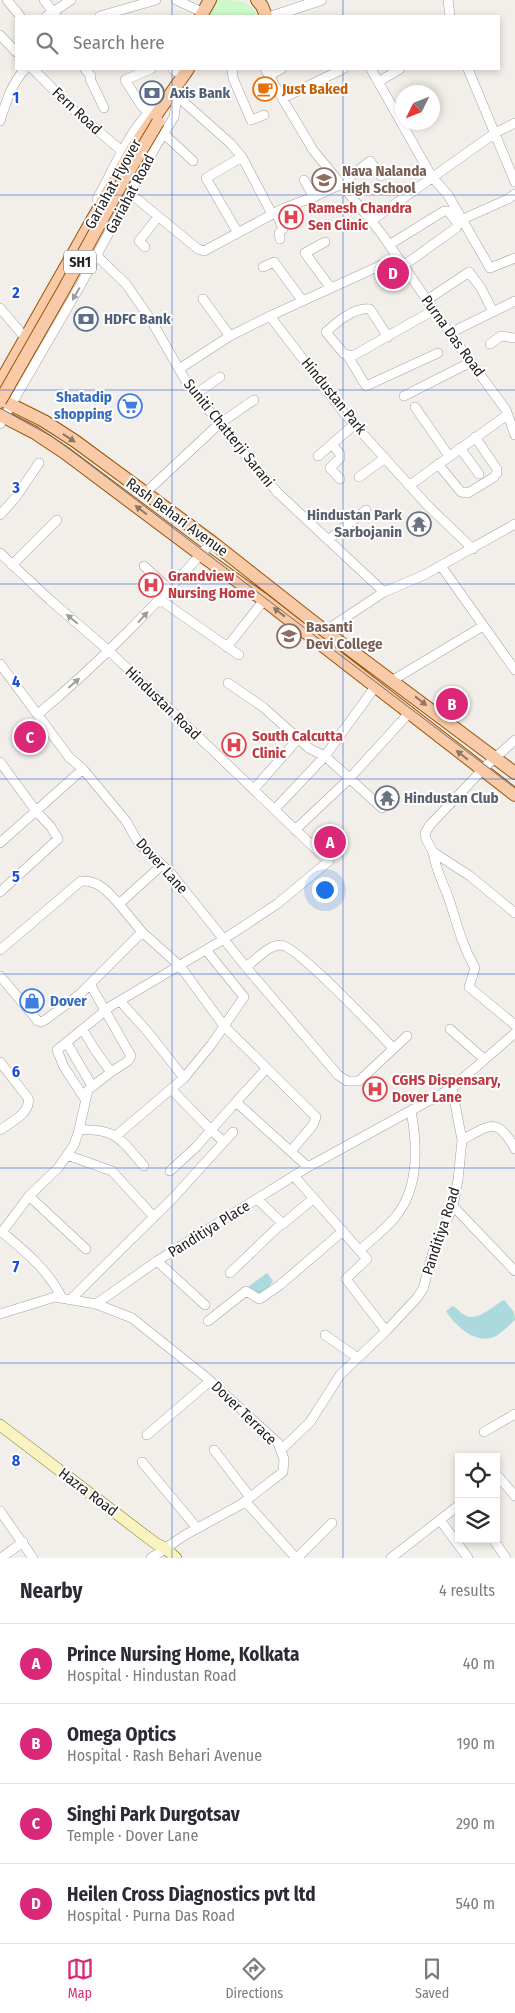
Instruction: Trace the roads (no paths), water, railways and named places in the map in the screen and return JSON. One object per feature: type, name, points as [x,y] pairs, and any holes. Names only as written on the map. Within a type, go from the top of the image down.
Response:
[{"type":"main road","points":[[257,0],[266,15]]},
{"type":"main road","name":"SH1","points":[[175,94],[198,70]]},
{"type":"main road","name":"SH1","points":[[175,94],[182,71]]},
{"type":"main road","name":"Gariahat Flyover","points":[[4,401],[123,181],[156,122],[175,94]]},
{"type":"main road","name":"Gariahat Flyover","points":[[0,384],[133,148],[156,122]]},
{"type":"main road","name":"Rash Behari Avenue","points":[[4,401],[75,441],[144,494],[212,542],[515,773]]},
{"type":"main road","name":"Rash Behari Avenue","points":[[1,419],[35,433],[65,453],[264,600],[515,795]]},
{"type":"main road","name":"Hazra Road","points":[[0,1425],[176,1558]]},
{"type":"street","points":[[7,0],[19,15]]},
{"type":"street","points":[[44,0],[52,15],[70,0]]},
{"type":"street","points":[[104,15],[156,0]]},
{"type":"street","points":[[176,0],[205,6]]},
{"type":"street","points":[[276,15],[321,0]]},
{"type":"street","points":[[448,0],[449,15]]},
{"type":"street","points":[[0,34],[14,46]]},
{"type":"street","points":[[0,118],[9,94],[24,70]]},
{"type":"street","name":"Fern Road","points":[[34,70],[76,112],[123,152]]},
{"type":"street","points":[[90,70],[104,108]]},
{"type":"street","points":[[149,70],[125,80],[141,105],[193,161]]},
{"type":"street","points":[[232,70],[233,78],[251,120],[264,114]]},
{"type":"street","points":[[283,98],[341,70]]},
{"type":"street","points":[[372,70],[432,177],[448,195],[490,268],[515,258]]},
{"type":"street","points":[[378,82],[398,70]]},
{"type":"street","points":[[468,70],[515,182]]},
{"type":"street","name":"Purna Das Road","points":[[267,72],[313,150],[389,245],[507,414],[515,435]]},
{"type":"street","points":[[175,94],[230,143],[242,157],[283,229],[280,233],[280,240]]},
{"type":"street","points":[[0,371],[63,262],[136,127],[156,122]]},
{"type":"street","name":"Gariahat Road","points":[[1,419],[4,401],[97,256],[131,194],[156,122]]},
{"type":"street","points":[[371,221],[495,133],[514,124]]},
{"type":"street","points":[[238,233],[206,178],[242,157]]},
{"type":"street","points":[[131,194],[198,249],[204,251],[274,213],[341,184],[370,161],[381,176]]},
{"type":"street","points":[[304,180],[314,197]]},
{"type":"street","points":[[463,219],[515,194]]},
{"type":"street","points":[[389,245],[444,211],[448,211],[458,224],[456,228],[403,266]]},
{"type":"street","points":[[145,247],[139,242],[158,217]]},
{"type":"street","points":[[325,242],[305,253],[330,287]]},
{"type":"street","name":"Suniti Chatterji Sarani","points":[[97,256],[126,284],[179,369],[219,424],[278,493],[384,592]]},
{"type":"street","points":[[179,369],[230,336],[302,300],[397,258]]},
{"type":"street","points":[[264,267],[274,262],[302,300]]},
{"type":"street","points":[[427,300],[469,272],[482,288],[493,312]]},
{"type":"street","points":[[203,299],[230,336]]},
{"type":"street","points":[[450,333],[515,301]]},
{"type":"street","points":[[0,308],[22,334]]},
{"type":"street","points":[[353,356],[344,354],[326,332],[336,322],[362,308],[370,309],[388,337]]},
{"type":"street","points":[[434,310],[349,358],[366,386],[438,353]]},
{"type":"street","name":"Hindustan Park","points":[[270,316],[355,424],[427,505],[473,549]]},
{"type":"street","points":[[490,344],[501,336],[515,338]]},
{"type":"street","points":[[404,396],[471,362]]},
{"type":"street","points":[[196,394],[220,377]]},
{"type":"street","points":[[144,494],[219,424],[254,400]]},
{"type":"street","points":[[415,407],[449,456]]},
{"type":"street","points":[[410,485],[507,414]]},
{"type":"street","points":[[318,456],[355,424]]},
{"type":"street","points":[[438,464],[461,492],[465,493],[494,477],[497,469],[475,437]]},
{"type":"street","points":[[332,444],[340,454],[340,458],[330,468],[340,479]]},
{"type":"street","points":[[460,448],[479,474]]},
{"type":"street","points":[[360,477],[385,458]]},
{"type":"street","points":[[0,515],[16,497],[39,463]]},
{"type":"street","points":[[328,540],[366,510]]},
{"type":"street","points":[[12,565],[56,520]]},
{"type":"street","points":[[325,630],[384,592],[424,575],[515,524]]},
{"type":"street","points":[[38,714],[109,651],[212,542]]},
{"type":"street","name":"Hindustan Road","points":[[0,553],[109,651],[326,859],[285,899],[224,939]]},
{"type":"street","points":[[144,566],[169,589]]},
{"type":"street","points":[[441,566],[515,670]]},
{"type":"street","points":[[159,599],[240,655]]},
{"type":"street","points":[[227,647],[264,600]]},
{"type":"street","points":[[393,680],[483,626]]},
{"type":"street","name":"Dover Lane","points":[[2,670],[38,714],[69,757],[83,769],[126,821],[139,844],[170,872],[246,967],[338,1075],[347,1081],[359,1081],[408,1036]]},
{"type":"street","points":[[228,684],[263,707],[310,749],[324,756],[382,808]]},
{"type":"street","points":[[275,809],[324,756],[375,687]]},
{"type":"street","points":[[295,830],[349,779],[408,713]]},
{"type":"street","points":[[254,789],[298,739]]},
{"type":"street","points":[[515,740],[494,758],[430,825],[426,833],[426,839],[433,852],[434,861],[449,899],[462,943],[475,968],[469,987],[515,1025]]},
{"type":"street","points":[[0,762],[36,811],[52,827],[58,839],[0,892]]},
{"type":"street","points":[[0,843],[83,769]]},
{"type":"street","points":[[433,852],[470,876],[515,913]]},
{"type":"street","points":[[119,904],[162,865]]},
{"type":"street","points":[[0,950],[81,881],[94,882],[103,888],[142,932],[180,966],[224,1026],[266,1070],[316,1117],[313,1125],[290,1151]]},
{"type":"street","points":[[0,976],[40,1022],[58,1011],[90,984],[142,932]]},
{"type":"street","points":[[85,1099],[64,1068],[57,1050],[105,1010],[224,939]]},
{"type":"street","points":[[246,967],[274,946],[284,945],[314,970],[393,1048]]},
{"type":"street","points":[[117,1135],[184,1078],[244,997],[206,950]]},
{"type":"street","points":[[67,1299],[33,1258],[1,1232],[30,1196],[58,1168],[68,1155],[79,1130],[88,1090],[128,1061],[131,1056],[90,984]]},
{"type":"street","points":[[120,1001],[147,1031],[184,1078]]},
{"type":"street","points":[[450,1029],[484,1059]]},
{"type":"street","points":[[83,1030],[94,1050],[111,1072]]},
{"type":"street","name":"Panditiya Place","points":[[96,1304],[158,1261],[308,1167],[452,1088],[515,1033]]},
{"type":"street","points":[[67,1043],[92,1086]]},
{"type":"street","points":[[0,1062],[30,1102],[27,1108],[1,1127]]},
{"type":"street","points":[[170,1171],[196,1147],[266,1070]]},
{"type":"street","name":"Panditiya Road","points":[[280,1450],[310,1422],[340,1375],[386,1331],[418,1298],[424,1289],[436,1243],[452,1206],[458,1180],[462,1140],[452,1088]]},
{"type":"street","points":[[170,1089],[224,1142]]},
{"type":"street","points":[[236,1102],[308,1167]]},
{"type":"street","points":[[360,1250],[400,1211],[408,1193],[413,1174],[415,1153],[415,1135],[411,1111]]},
{"type":"street","points":[[462,1140],[486,1127],[496,1126],[503,1129],[515,1149]]},
{"type":"street","points":[[79,1130],[95,1129],[117,1135],[144,1166]]},
{"type":"street","points":[[67,1299],[154,1217],[233,1132]]},
{"type":"street","points":[[68,1155],[112,1171],[154,1217]]},
{"type":"street","points":[[294,1176],[367,1259],[346,1279],[386,1331]]},
{"type":"street","points":[[30,1196],[86,1249]]},
{"type":"street","points":[[230,1273],[281,1224],[314,1198]]},
{"type":"street","points":[[257,1199],[281,1224]]},
{"type":"street","points":[[452,1206],[515,1270]]},
{"type":"street","points":[[208,1321],[246,1290],[259,1299],[261,1298],[280,1285],[343,1231]]},
{"type":"street","points":[[158,1261],[205,1305]]},
{"type":"street","points":[[0,1314],[55,1297],[96,1304]]},
{"type":"street","name":"Dover Terrace","points":[[96,1304],[132,1318],[210,1381],[278,1443],[284,1459],[283,1472],[247,1499],[151,1558]]},
{"type":"street","points":[[325,1335],[358,1358]]},
{"type":"street","points":[[147,1435],[210,1381]]},
{"type":"street","points":[[484,1432],[513,1418]]},
{"type":"street","points":[[214,1450],[247,1499],[297,1558],[332,1523]]},
{"type":"street","points":[[142,1462],[197,1528]]},
{"type":"street","points":[[500,1479],[515,1496]]},
{"type":"street","points":[[391,1558],[455,1508]]},
{"type":"street","points":[[0,1511],[33,1558]]},
{"type":"street","points":[[440,1520],[468,1558]]},
{"type":"street","points":[[2,1558],[23,1542]]},
{"type":"street","points":[[496,1543],[506,1558]]},
{"type":"water","points":[[267,1273],[273,1281],[263,1295],[251,1293],[249,1286]]},
{"type":"water","points":[[504,1300],[514,1312],[515,1320],[499,1334],[489,1338],[481,1338],[467,1333],[455,1323],[446,1311],[453,1306],[468,1317],[479,1316]]},
{"type":"tram line","points":[[0,408],[51,436],[72,451],[515,788]]},
{"type":"place","name":"Just Baked","points":[[265,89]]},
{"type":"place","name":"Axis Bank","points":[[152,93]]},
{"type":"place","name":"Nava Nalanda High School","points":[[324,180]]},
{"type":"place","name":"Ramesh Chandra Sen Clinic","points":[[291,217]]},
{"type":"place","name":"Heilen Cross Diagnostics pvt ltd","points":[[393,273]]},
{"type":"place","name":"HDFC Bank","points":[[86,319]]},
{"type":"place","name":"Shatadip shopping","points":[[130,406]]},
{"type":"place","name":"Hindustan Park Sarbojanin","points":[[419,524]]},
{"type":"place","name":"Grandview Nursing Home","points":[[151,585]]},
{"type":"place","name":"Basanti Devi College","points":[[289,636]]},
{"type":"place","name":"Omega Optics","points":[[452,704]]},
{"type":"place","name":"Singhi Park Durgotsav","points":[[30,737]]},
{"type":"place","name":"South Calcutta Clinic","points":[[234,745]]},
{"type":"place","name":"Hindustan Club","points":[[387,798]]},
{"type":"place","name":"Prince Nursing Home, Kolkata","points":[[330,842]]},
{"type":"place","name":"Dover","points":[[32,1001]]},
{"type":"place","name":"CGHS Dispensary, Dover Lane","points":[[375,1089]]}]
